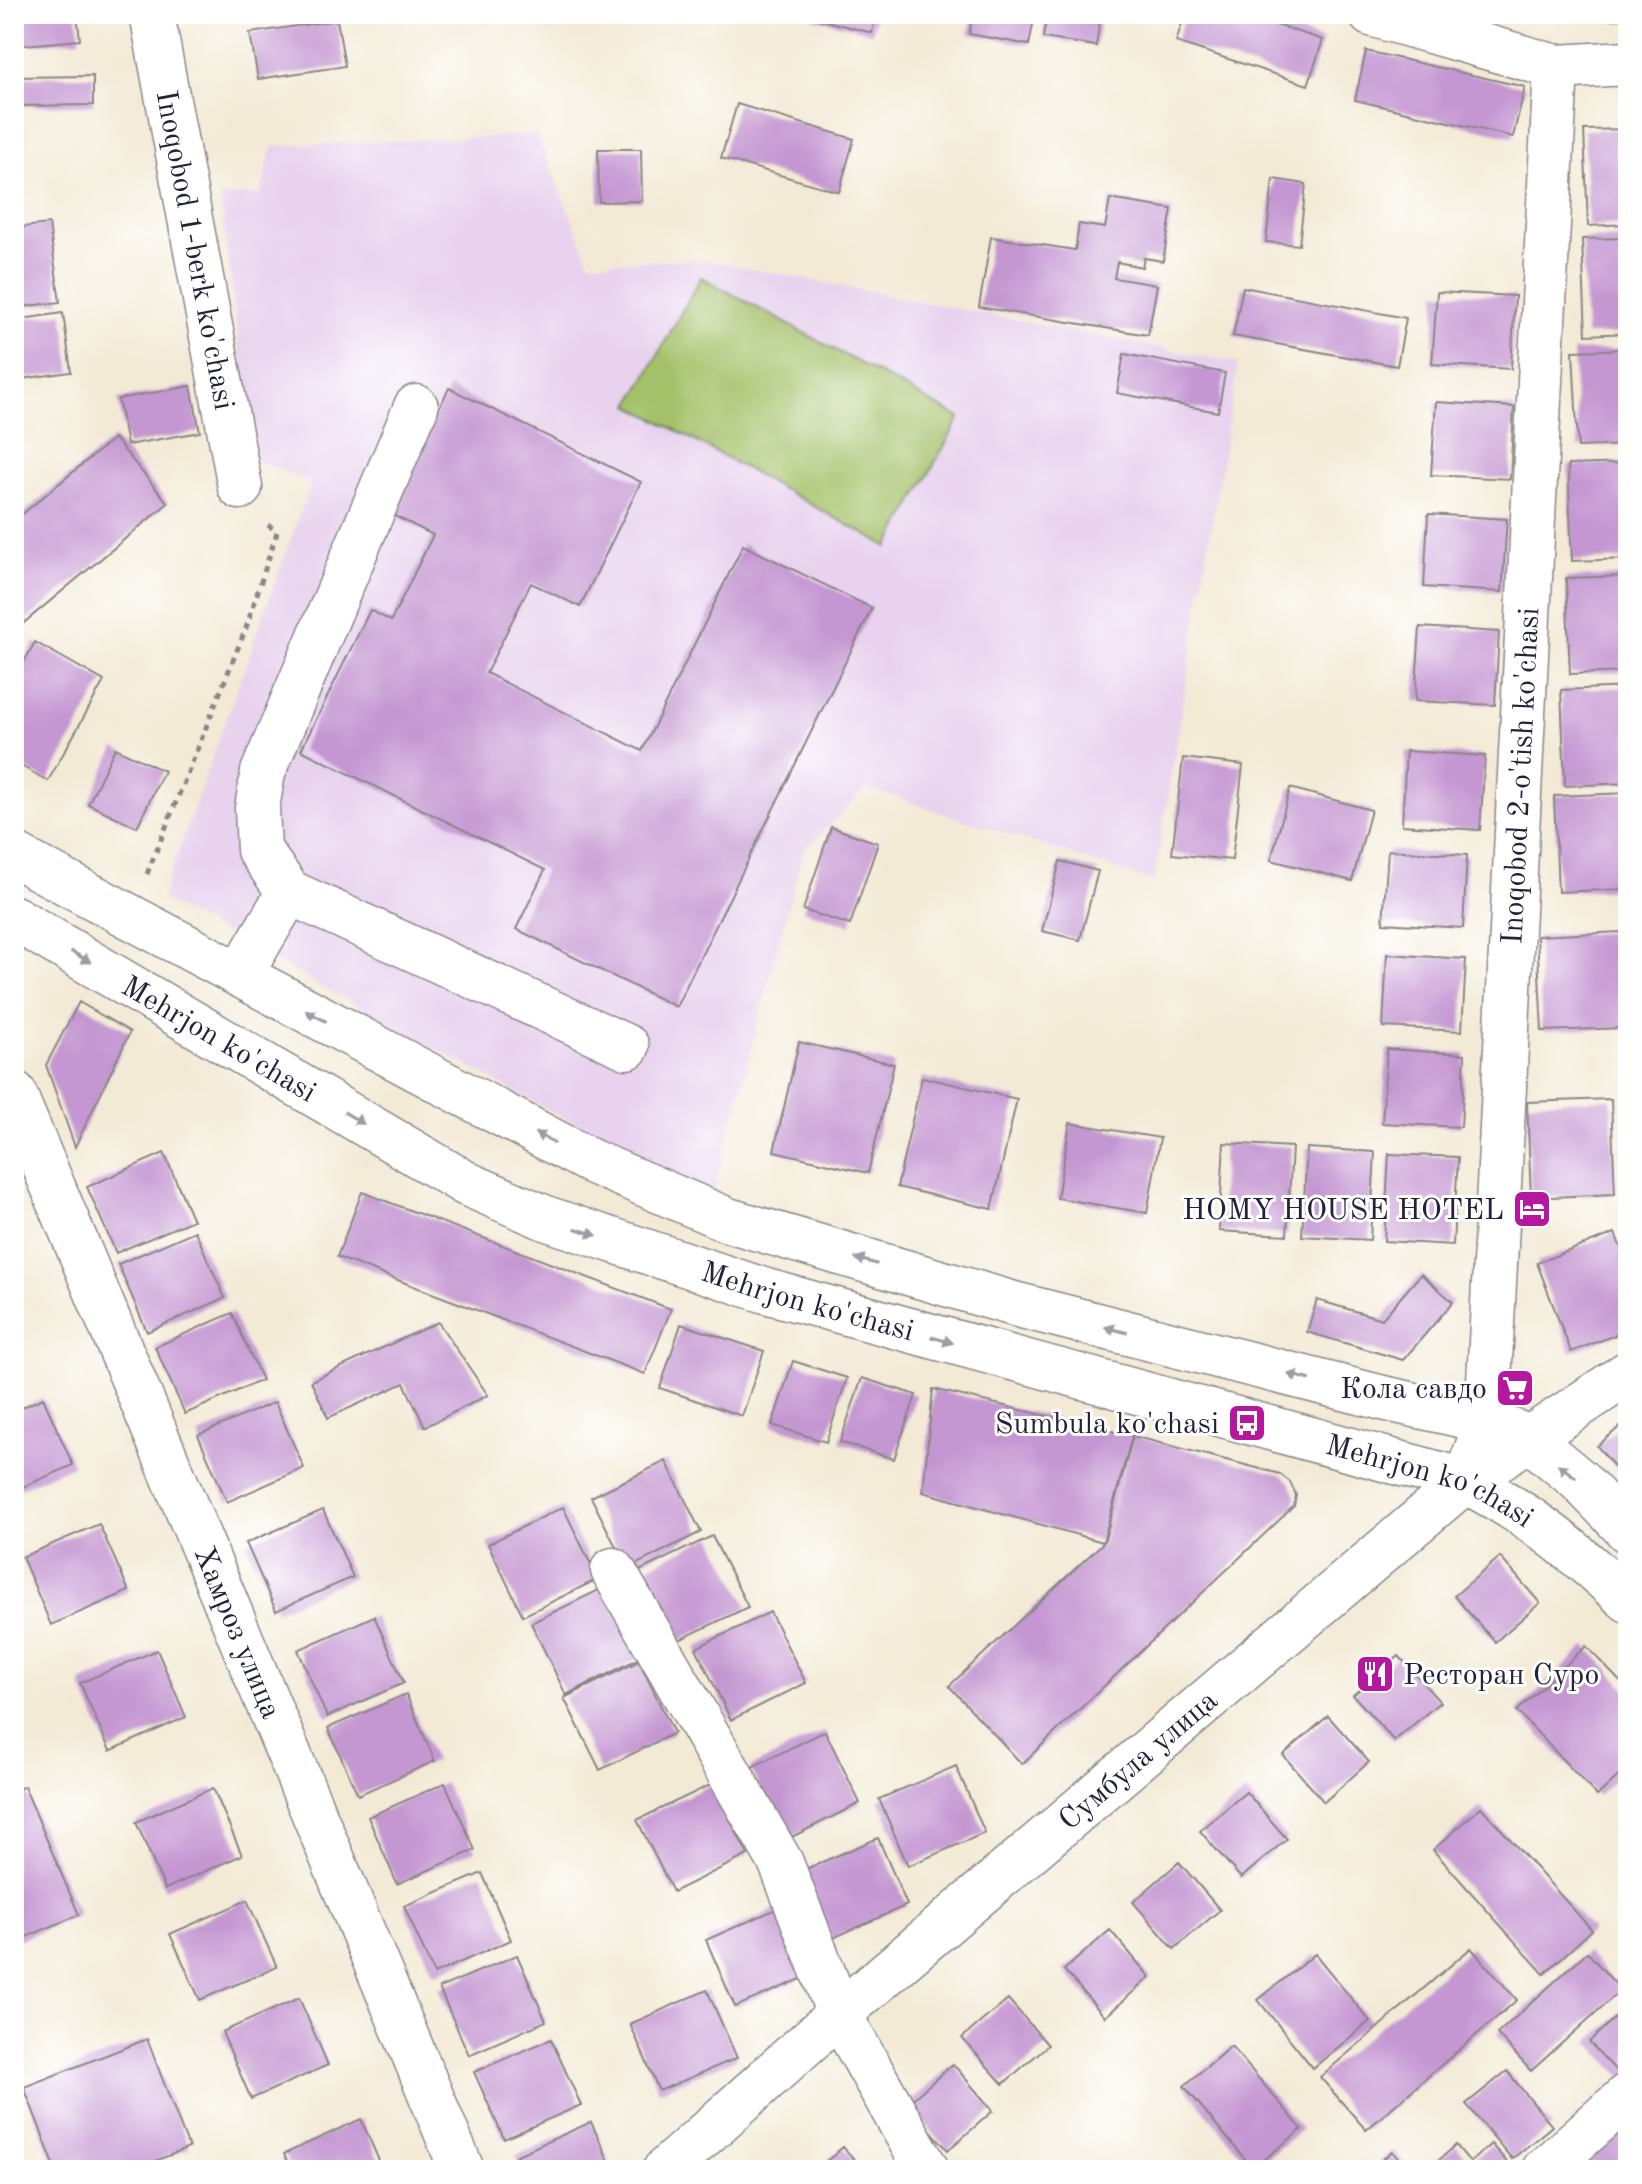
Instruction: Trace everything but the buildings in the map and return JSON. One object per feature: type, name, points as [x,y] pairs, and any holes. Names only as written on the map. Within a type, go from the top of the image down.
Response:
[{"type":"street","name":"Inoqobod 1-berk ko'chasi","points":[[152,14],[240,487]]},
{"type":"street","points":[[1371,14],[1556,67],[1628,63]]},
{"type":"street","name":"Inoqobod 2-o'tish ko'chasi","points":[[1465,1481],[1487,1421],[1556,67]]},
{"type":"street","points":[[416,407],[263,772],[257,808],[259,850],[289,892],[627,1047]]},
{"type":"street","name":"Mehrjon ko'chasi","points":[[14,855],[590,1161],[728,1220],[1014,1304],[1383,1398],[1487,1421],[1527,1437],[1579,1480],[1628,1531]]},
{"type":"street","points":[[240,975],[289,892]]},
{"type":"street","name":"Mehrjon ko'chasi","points":[[14,918],[467,1184],[548,1219],[766,1291],[1465,1481],[1532,1518],[1567,1544],[1628,1600]]},
{"type":"street","name":"Хамроз улица","points":[[14,1093],[462,2170]]},
{"type":"street","name":"Сумбула улица","points":[[665,2170],[839,2014],[1465,1481],[1527,1437],[1628,1373]]},
{"type":"street","points":[[613,1570],[781,1863],[839,2014],[927,2170]]},
{"type":"street","points":[[1544,2170],[1628,2095]]},
{"type":"path","points":[[131,915],[246,628],[277,532],[247,508],[240,487]]},
{"type":"shaded area","points":[[537,135],[590,262],[706,260],[1238,363],[1154,882],[866,788],[803,851],[712,1199],[161,899],[311,483],[253,459],[220,197],[261,194],[272,146]]},
{"type":"green space","points":[[701,277],[960,418],[888,547],[630,405]]},
{"type":"place","name":"HOMY HOUSE HOTEL","points":[[1532,1209]]},
{"type":"place","name":"Кола савдо","points":[[1515,1388]]},
{"type":"place","name":"Sumbula ko'chasi","points":[[1247,1423]]},
{"type":"place","name":"Ресторан Суро","points":[[1375,1674]]}]
